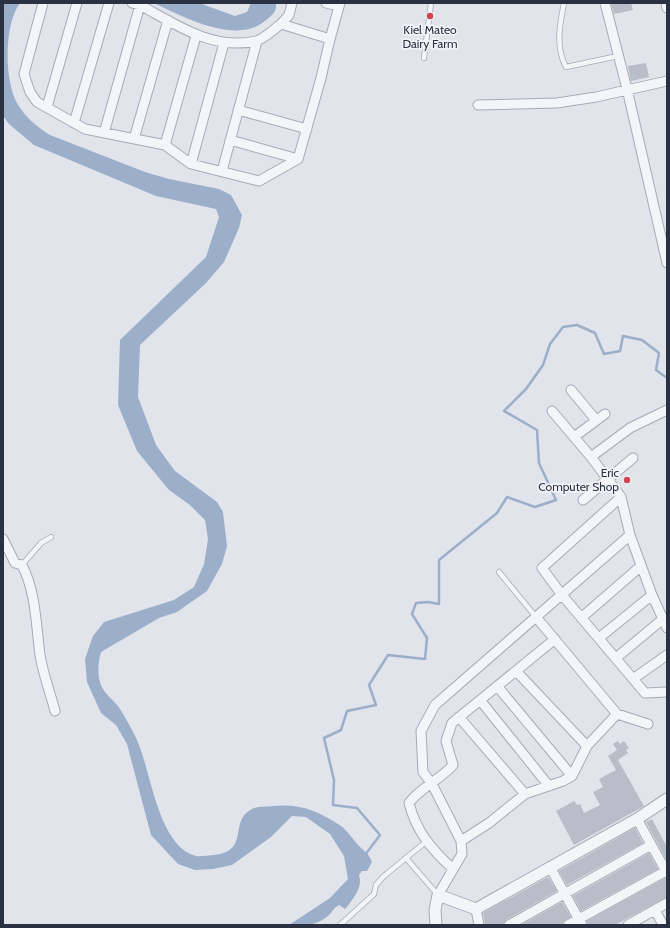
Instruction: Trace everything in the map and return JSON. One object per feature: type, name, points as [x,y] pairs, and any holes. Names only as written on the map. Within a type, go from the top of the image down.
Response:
[{"type":"street","points":[[43,3],[24,74],[30,92],[37,102],[85,129],[165,145],[191,164],[259,181],[298,159],[340,5],[326,3]]},
{"type":"street","points":[[47,107],[77,3]]},
{"type":"street","points":[[74,123],[109,3]]},
{"type":"street","points":[[104,133],[136,4],[196,36],[224,43],[257,41],[281,24],[289,15],[292,3]]},
{"type":"street","points":[[605,3],[627,89],[667,263]]},
{"type":"street","points":[[666,3],[667,8]]},
{"type":"street","points":[[134,139],[168,20]]},
{"type":"street","points":[[281,24],[330,39]]},
{"type":"street","points":[[165,145],[196,36]]},
{"type":"street","points":[[222,172],[257,41]]},
{"type":"street","points":[[191,164],[224,43]]},
{"type":"street","points":[[478,105],[557,103],[596,97],[667,81]]},
{"type":"street","points":[[238,110],[307,129]]},
{"type":"street","points":[[230,140],[298,159]]},
{"type":"street","points":[[571,390],[596,420]]},
{"type":"street","points":[[591,457],[630,428],[667,410]]},
{"type":"street","points":[[552,411],[591,457],[621,498],[630,535],[665,624],[616,658]]},
{"type":"street","points":[[574,437],[605,414]]},
{"type":"street","points":[[583,500],[633,458]]},
{"type":"street","points":[[621,498],[542,568],[581,618],[646,693],[667,692]]},
{"type":"street","points":[[436,925],[435,910],[438,895],[462,854],[462,841],[432,784],[423,772],[421,731],[435,706],[630,535]]},
{"type":"street","points":[[3,539],[15,563],[22,565],[33,601],[44,674],[55,711]]},
{"type":"street","points":[[581,618],[641,566]]},
{"type":"street","points":[[599,638],[652,594]]},
{"type":"street","points":[[536,617],[617,714],[648,724]]},
{"type":"street","points":[[453,869],[433,852],[412,814],[409,803],[417,793],[432,784],[453,765],[446,741],[452,723],[555,639]]},
{"type":"street","points":[[633,679],[667,655]]},
{"type":"street","points":[[516,671],[587,746]]},
{"type":"street","points":[[497,686],[572,776]]},
{"type":"street","points":[[480,700],[549,786]]},
{"type":"street","points":[[462,841],[489,823],[525,794],[572,776],[587,746],[617,714]]},
{"type":"street","points":[[459,717],[525,794]]},
{"type":"street","points":[[438,895],[476,909],[637,819],[667,799]]},
{"type":"street","points":[[568,925],[580,922],[666,872],[637,819]]},
{"type":"street","points":[[509,925],[651,845]]},
{"type":"street","points":[[550,867],[580,922]]},
{"type":"street","points":[[630,924],[667,903]]},
{"type":"street","points":[[476,909],[479,925]]},
{"type":"street","points":[[655,910],[663,925]]},
{"type":"lane","points":[[424,58],[431,3]]},
{"type":"lane","points":[[564,3],[559,25],[559,40],[566,67],[618,56]]},
{"type":"lane","points":[[22,565],[41,543],[51,537]]},
{"type":"lane","points":[[499,572],[536,617]]},
{"type":"lane","points":[[340,925],[374,894],[376,885],[383,877],[427,840]]},
{"type":"lane","points":[[406,858],[438,895]]},
{"type":"water","points":[[3,3],[20,3],[11,24],[9,38],[8,67],[10,81],[17,103],[24,113],[40,129],[50,135],[145,172],[169,179],[219,189],[231,195],[242,215],[239,228],[224,262],[206,283],[140,345],[138,397],[156,445],[175,471],[217,502],[223,512],[227,546],[222,564],[207,591],[177,612],[159,618],[101,652],[98,673],[103,689],[120,709],[136,738],[164,822],[172,838],[183,849],[196,856],[214,855],[225,852],[232,848],[236,842],[241,821],[245,814],[257,807],[283,805],[309,809],[325,816],[344,828],[357,844],[368,854],[372,862],[367,871],[362,871],[359,875],[359,888],[347,907],[345,909],[339,905],[323,920],[314,924],[289,925],[330,898],[348,879],[344,856],[330,834],[306,817],[292,816],[271,837],[232,865],[213,869],[195,870],[178,864],[151,835],[127,744],[116,725],[101,713],[87,682],[85,659],[93,636],[104,622],[174,600],[194,587],[204,564],[208,539],[205,520],[190,505],[169,490],[137,451],[118,405],[120,340],[206,257],[219,217],[216,209],[156,196],[34,145],[9,124],[3,116]]},
{"type":"water","points":[[154,3],[199,3],[235,16],[247,12],[251,3],[276,3],[276,9],[274,13],[266,20],[254,27],[241,30],[226,30],[195,21]]},
{"type":"building","points":[[611,3],[631,3],[633,10],[614,14]]},
{"type":"building","points":[[646,63],[649,77],[631,81],[628,66]]},
{"type":"building","points":[[618,741],[620,744],[624,741],[629,748],[626,750],[628,753],[618,760],[644,806],[574,845],[556,811],[574,801],[577,805],[580,804],[584,813],[600,805],[593,792],[603,787],[599,779],[616,770],[608,756],[617,750],[613,744]]},
{"type":"building","points":[[652,819],[667,847],[667,861],[646,822]]},
{"type":"building","points":[[635,828],[643,843],[567,885],[559,871]]},
{"type":"building","points":[[649,853],[658,869],[581,911],[573,896]]},
{"type":"building","points":[[548,877],[557,891],[506,920],[503,925],[485,925],[483,913]]},
{"type":"building","points":[[665,878],[667,879],[667,897],[615,925],[588,925],[587,921]]},
{"type":"building","points":[[562,902],[571,917],[563,922],[562,925],[521,925]]},
{"type":"waterway","points":[[365,855],[380,835],[357,808],[333,805],[334,780],[324,738],[341,730],[347,711],[376,705],[369,685],[388,655],[425,659],[427,638],[412,614],[416,603],[428,602],[439,604],[439,560],[497,513],[507,497],[535,507],[556,500],[539,463],[537,430],[504,411],[526,389],[543,365],[550,344],[563,327],[577,325],[595,333],[604,354],[620,351],[623,336],[642,340],[659,353],[656,370],[667,378]]},
{"type":"place","name":"Kiel Mateo Dairy Farm","points":[[430,16]]},
{"type":"place","name":"Eric Computer Shop","points":[[627,480]]}]
